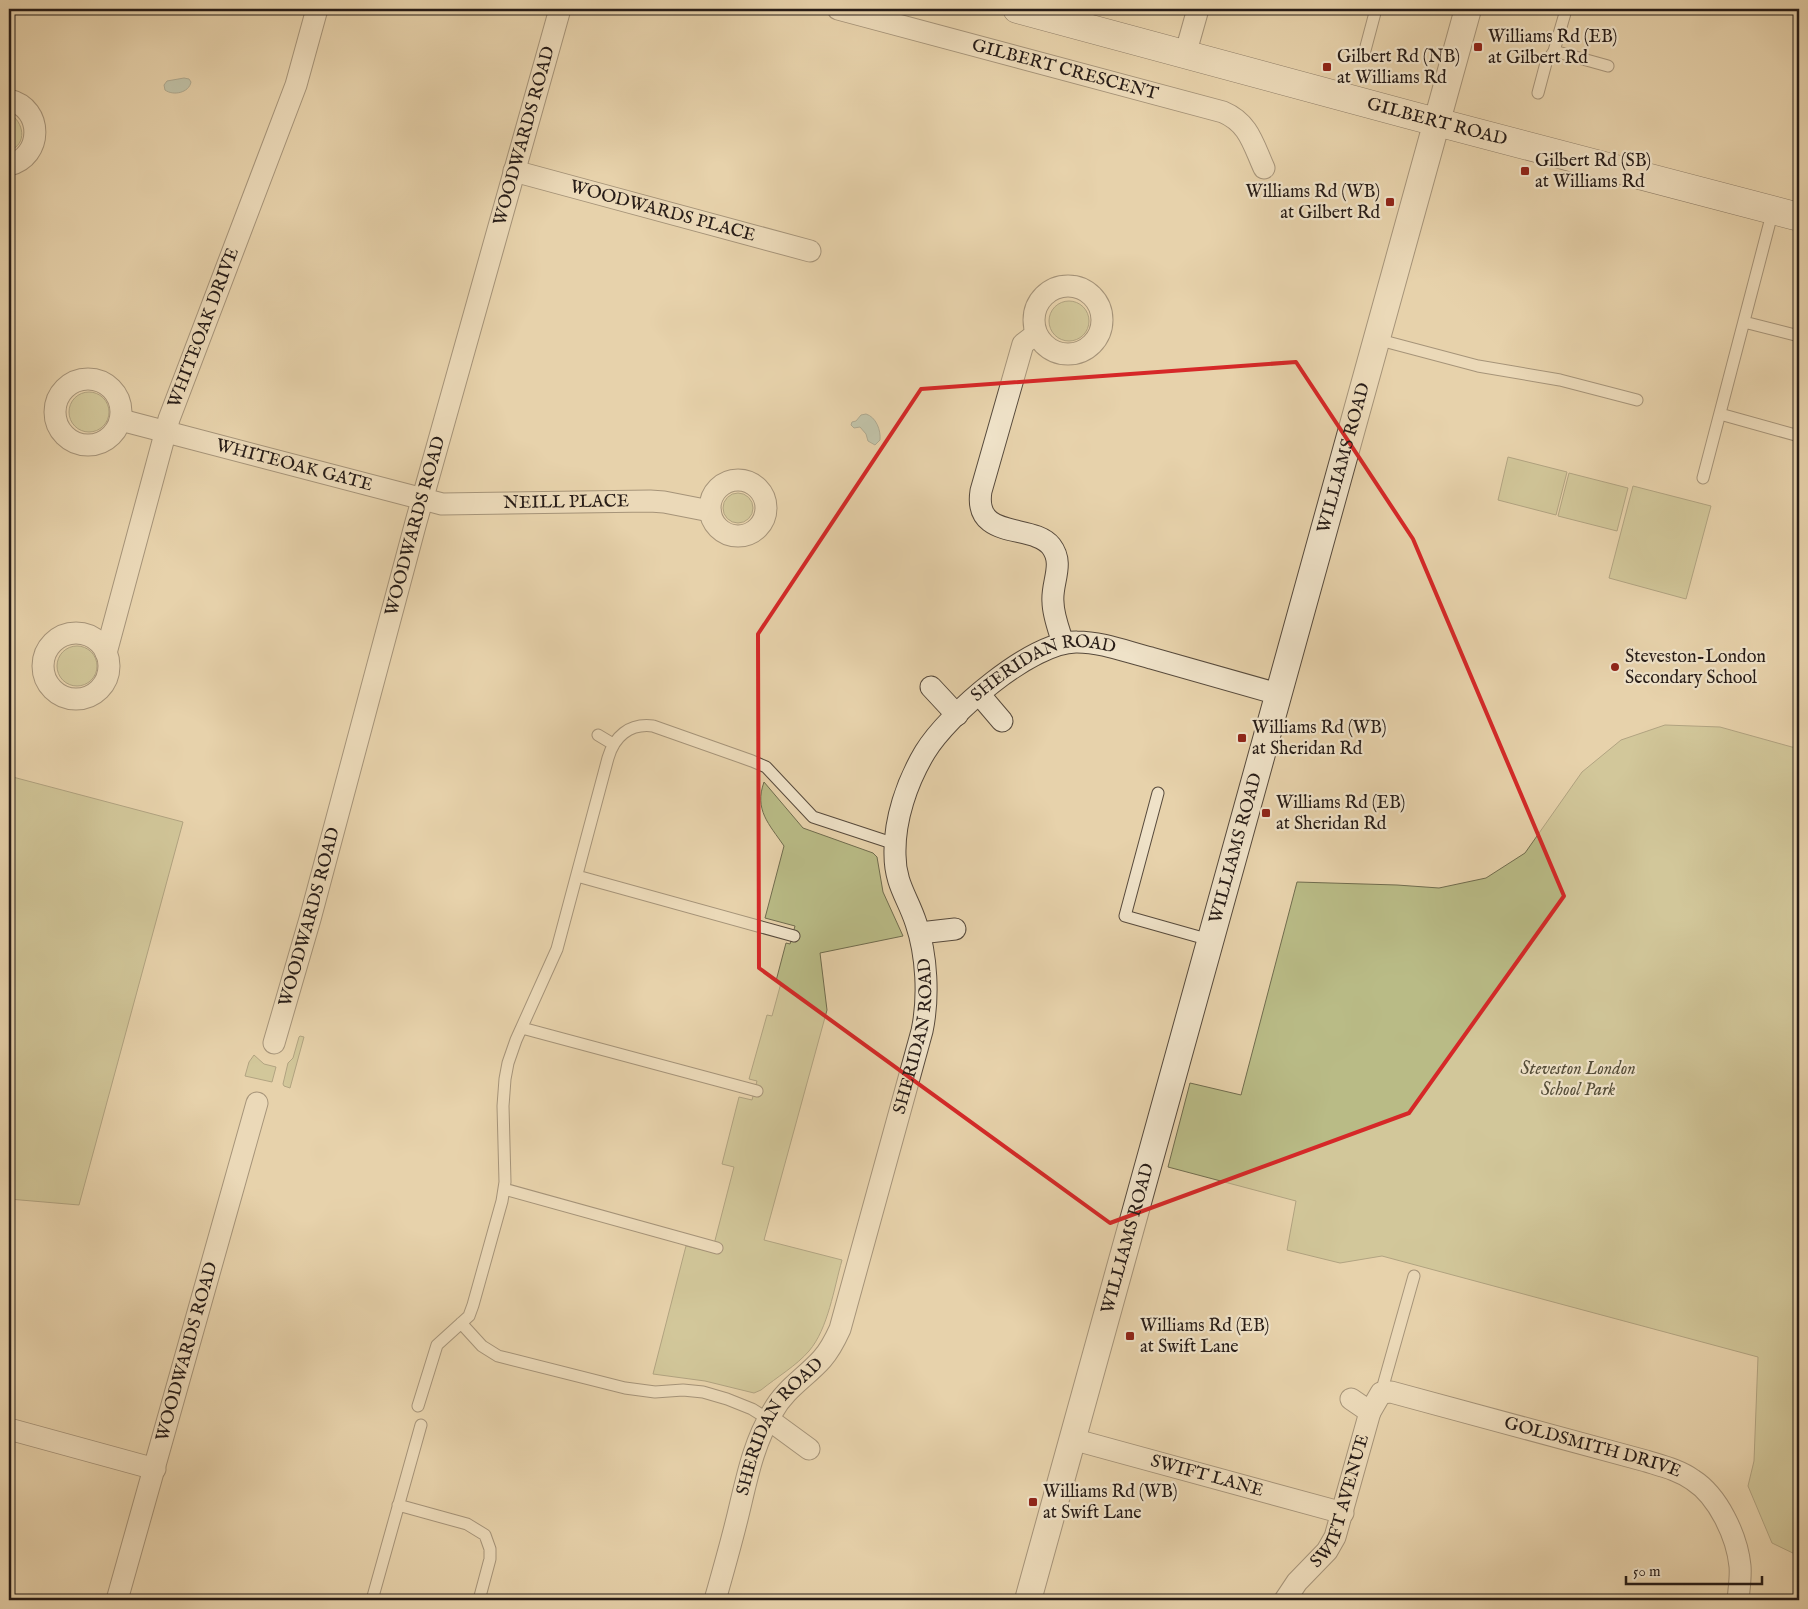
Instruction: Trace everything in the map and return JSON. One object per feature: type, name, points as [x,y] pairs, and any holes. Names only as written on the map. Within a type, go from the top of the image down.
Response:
[{"type":"main road","name":"GILBERT ROAD","points":[[1017,9],[1436,122],[1799,217]]},
{"type":"street","name":"WHITEOAK DRIVE","points":[[106,653],[165,432],[179,389],[293,92],[317,9]]},
{"type":"street","name":"WOODWARDS ROAD","points":[[274,1043],[560,9]]},
{"type":"street","name":"GILBERT CRESCENT","points":[[838,9],[1223,112],[1241,122],[1264,168]]},
{"type":"street","name":"WILLIAMS ROAD","points":[[1028,1600],[1468,9]]},
{"type":"street","points":[[1185,55],[1194,10]]},
{"type":"street","points":[[9,100],[20,104],[29,113],[34,123],[36,134],[34,144],[28,154],[20,161],[9,165]]},
{"type":"street","name":"WOODWARDS PLACE","points":[[514,171],[810,250]]},
{"type":"street","points":[[1036,334],[1023,344],[981,491],[980,504],[986,516],[995,525],[1038,538],[1051,547],[1058,569],[1052,604],[1063,643]]},
{"type":"street","name":"WHITEOAK GATE","points":[[120,420],[423,499]]},
{"type":"street","name":"NEILL PLACE","points":[[423,499],[442,504],[664,502],[710,511]]},
{"type":"street","name":"SHERIDAN ROAD","points":[[715,1600],[757,1441],[768,1419],[786,1392],[822,1360],[829,1351],[843,1320],[924,1020],[926,986],[920,933],[899,884],[895,865],[895,844],[901,810],[919,763],[933,740],[980,694],[1019,662],[1063,643],[1079,642],[1110,647],[1278,694]]},
{"type":"street","points":[[931,687],[957,715]]},
{"type":"street","points":[[980,694],[1002,721]]},
{"type":"street","points":[[920,933],[955,928]]},
{"type":"street","name":"WOODWARDS ROAD","points":[[117,1600],[257,1103]]},
{"type":"street","name":"GOLDSMITH DRIVE","points":[[1382,1394],[1391,1392],[1646,1461],[1671,1468],[1694,1480],[1709,1495],[1725,1518],[1736,1546],[1740,1567],[1738,1600]]},
{"type":"street","points":[[1370,1412],[1382,1394]]},
{"type":"street","name":"SWIFT AVENUE","points":[[1285,1600],[1298,1582],[1327,1551],[1335,1537],[1343,1513],[1370,1412],[1351,1399]]},
{"type":"street","points":[[768,1419],[809,1449]]},
{"type":"street","points":[[9,1429],[155,1469]]},
{"type":"street","name":"SWIFT LANE","points":[[1072,1439],[1343,1513]]},
{"type":"lane","points":[[1364,54],[1376,9]]},
{"type":"lane","points":[[1538,93],[1546,63],[1554,52],[1566,10],[1564,9]]},
{"type":"lane","points":[[1554,52],[1608,66]]},
{"type":"lane","points":[[1703,478],[1773,210]]},
{"type":"lane","points":[[1744,322],[1799,336]]},
{"type":"lane","points":[[1376,338],[1478,366],[1560,380],[1637,400]]},
{"type":"lane","points":[[1720,414],[1799,436]]},
{"type":"lane","points":[[418,1406],[434,1339],[461,1323],[471,1312],[504,1189],[503,1106],[508,1063],[556,949],[608,758],[617,739],[630,728],[647,726],[665,730],[747,759],[766,767],[813,817],[895,844]]},
{"type":"lane","points":[[598,735],[613,744]]},
{"type":"lane","points":[[1158,793],[1125,916],[1210,940]]},
{"type":"lane","points":[[577,876],[794,936]]},
{"type":"lane","points":[[522,1028],[757,1091]]},
{"type":"lane","points":[[504,1189],[717,1248]]},
{"type":"lane","points":[[1382,1394],[1414,1276]]},
{"type":"lane","points":[[461,1323],[487,1350],[498,1356],[625,1388],[655,1392],[683,1390],[703,1392],[752,1409],[768,1419]]},
{"type":"lane","points":[[372,1600],[421,1425]]},
{"type":"lane","points":[[398,1505],[467,1524],[484,1535],[490,1549],[490,1559],[479,1600]]},
{"type":"highlighted area","points":[[1296,362],[1413,539],[1564,896],[1409,1113],[1110,1223],[759,968],[758,634],[921,389]]},
{"type":"green space","points":[[9,113],[18,122],[22,133],[19,143],[9,151]]},
{"type":"green space","points":[[1069,301],[1083,307],[1089,321],[1083,335],[1069,341],[1055,335],[1049,321],[1055,307]]},
{"type":"green space","points":[[93,392],[100,395],[106,401],[109,412],[108,420],[100,429],[93,432],[85,432],[78,429],[70,420],[69,408],[72,401],[81,393]]},
{"type":"green space","points":[[1508,457],[1567,472],[1556,515],[1498,500]]},
{"type":"green space","points":[[1569,473],[1628,488],[1617,531],[1558,516]]},
{"type":"green space","points":[[1633,486],[1711,506],[1686,599],[1609,578]]},
{"type":"green space","points":[[738,493],[748,498],[753,508],[748,518],[738,523],[728,518],[723,508],[728,498]]},
{"type":"green space","points":[[77,646],[91,652],[97,666],[91,680],[77,686],[63,680],[57,666],[63,652]]},
{"type":"green space","name":"Steveston London School Park","points":[[1665,725],[1720,727],[1799,749],[1799,1556],[1772,1543],[1748,1486],[1754,1461],[1758,1357],[1382,1256],[1340,1263],[1287,1250],[1296,1201],[1168,1167],[1190,1083],[1241,1095],[1297,882],[1439,888],[1486,878],[1525,853],[1582,772],[1621,740]]},
{"type":"green space","points":[[9,776],[183,822],[79,1205],[9,1199]]},
{"type":"green space","points":[[764,782],[803,828],[873,853],[877,857],[883,892],[903,936],[820,953],[827,1010],[764,1240],[842,1260],[830,1308],[816,1342],[798,1362],[761,1390],[754,1393],[705,1381],[653,1374],[686,1246],[712,1252],[734,1167],[722,1164],[739,1097],[752,1100],[757,1081],[749,1079],[767,1015],[772,1016],[781,983],[776,981],[786,943],[790,944],[795,926],[765,918],[784,846],[768,823],[762,809],[761,792]]},
{"type":"green space","points":[[300,1036],[304,1037],[290,1088],[283,1084],[288,1063],[293,1058]]},
{"type":"green space","points":[[254,1055],[264,1064],[276,1067],[272,1082],[245,1076],[249,1062]]},
{"type":"water","points":[[189,79],[191,82],[190,86],[184,91],[172,93],[165,90],[164,85],[167,81]]},
{"type":"water","points":[[866,414],[873,418],[879,428],[880,440],[875,445],[868,441],[866,434],[860,427],[854,428],[851,425],[861,415]]},
{"type":"place","name":"Williams Rd (EB) at Gilbert Rd","points":[[1478,47]]},
{"type":"place","name":"Gilbert Rd (NB) at Williams Rd","points":[[1327,67]]},
{"type":"place","name":"Gilbert Rd (SB) at Williams Rd","points":[[1525,171]]},
{"type":"place","name":"Williams Rd (WB) at Gilbert Rd","points":[[1390,202]]},
{"type":"place","name":"Steveston-London Secondary School","points":[[1615,667]]},
{"type":"place","name":"Williams Rd (WB) at Sheridan Rd","points":[[1242,738]]},
{"type":"place","name":"Williams Rd (EB) at Sheridan Rd","points":[[1266,813]]},
{"type":"place","name":"Williams Rd (EB) at Swift Lane","points":[[1130,1336]]},
{"type":"place","name":"Williams Rd (WB) at Swift Lane","points":[[1033,1502]]}]
